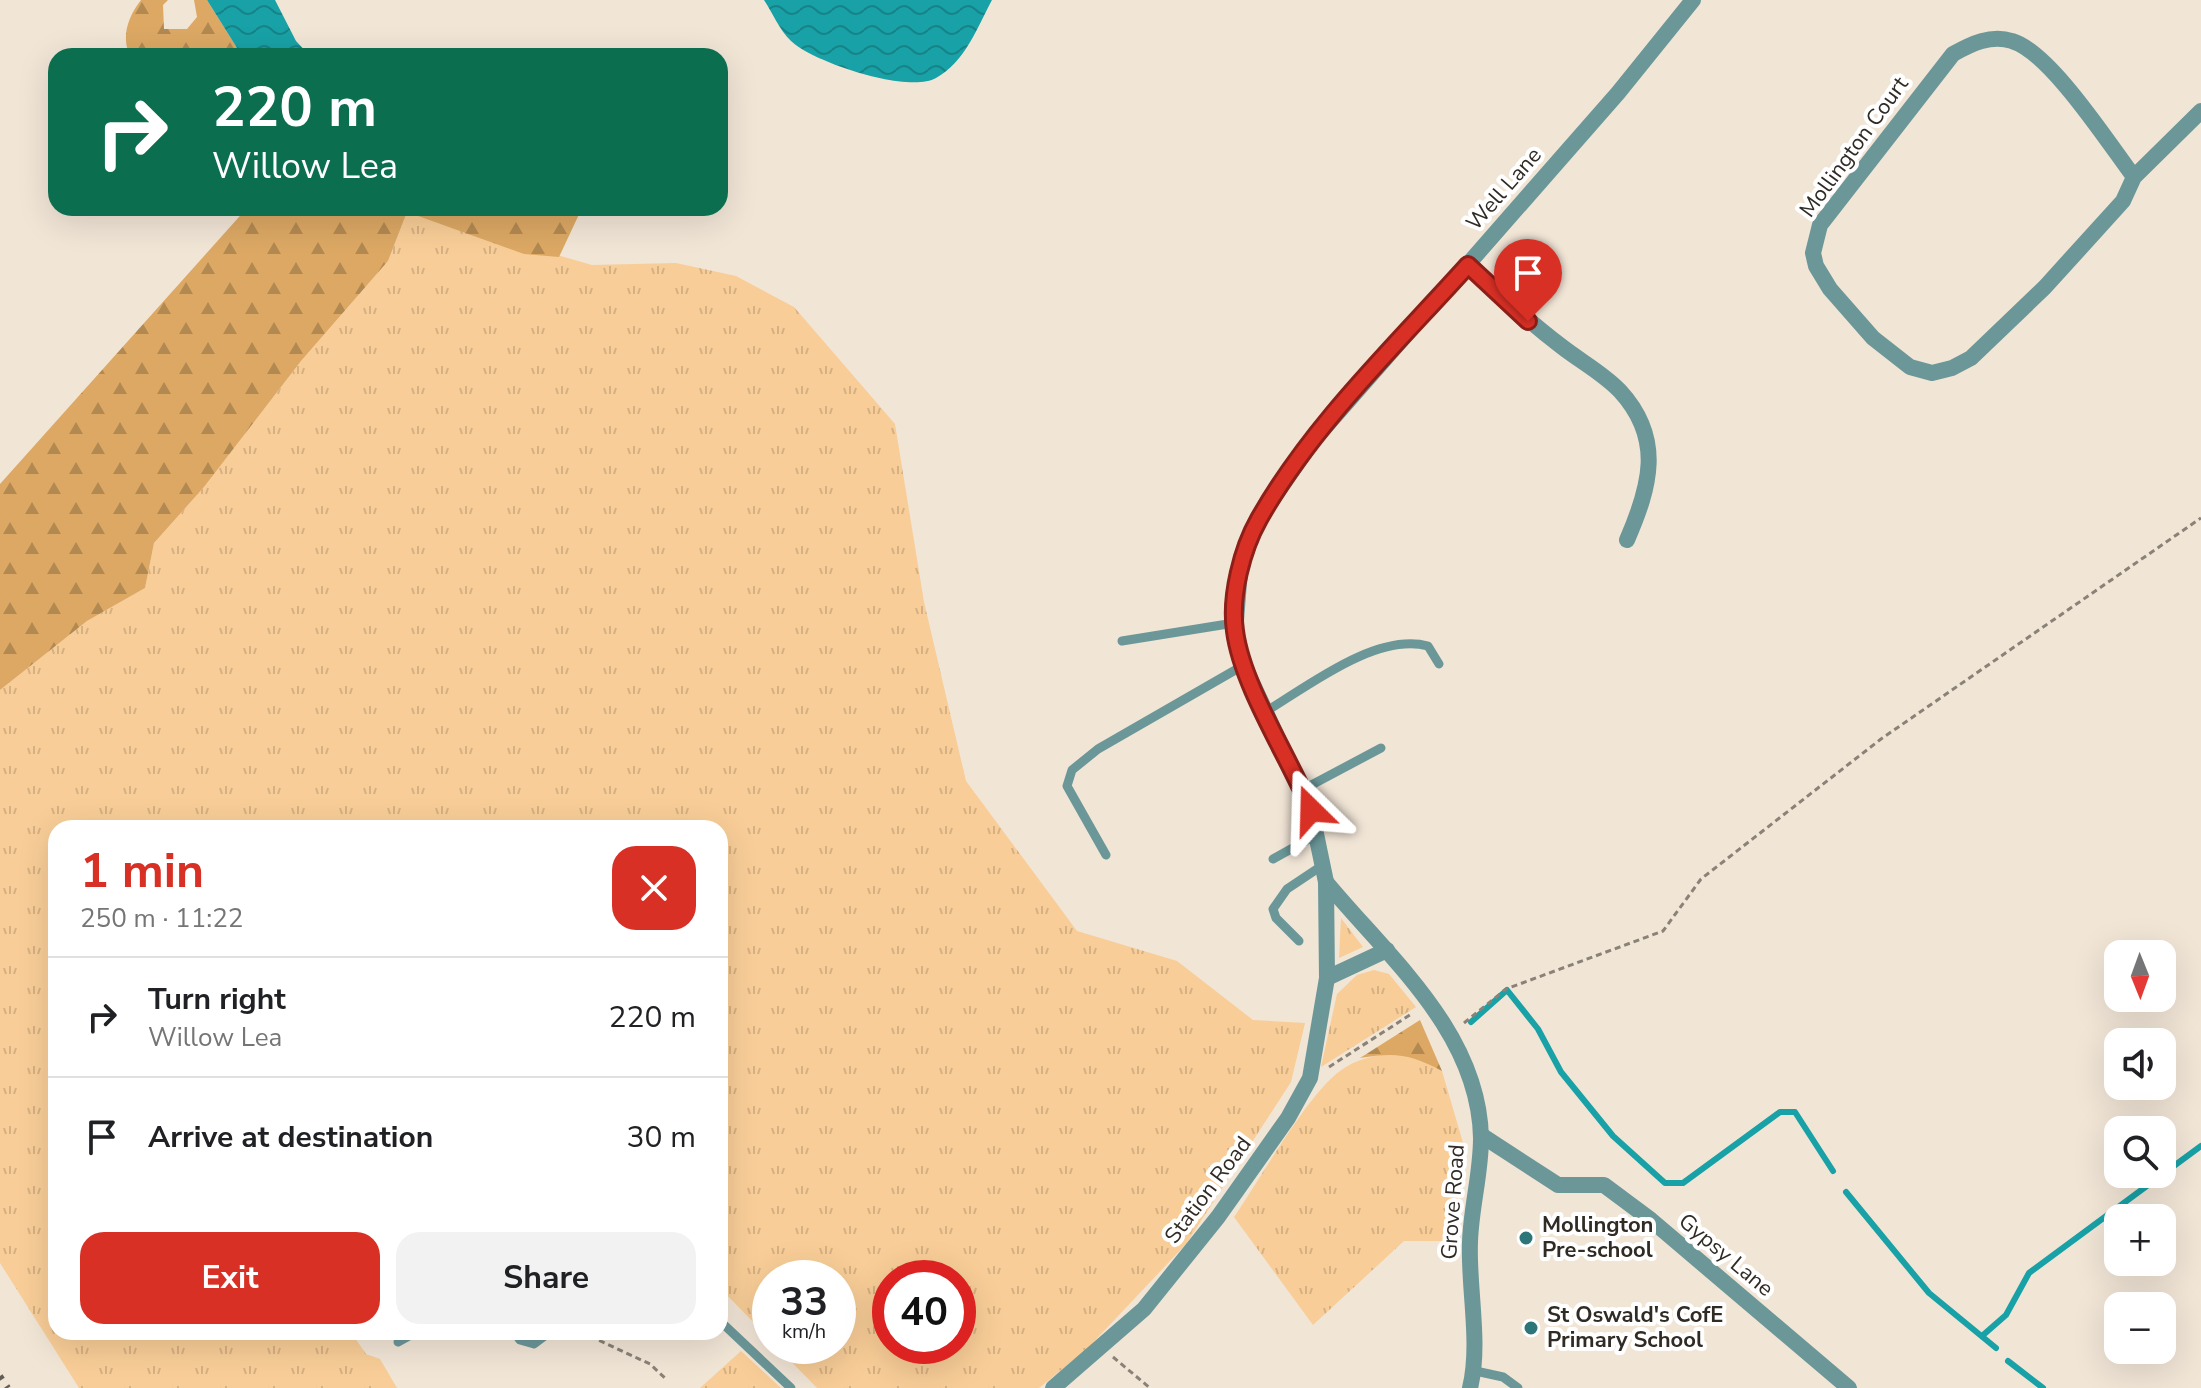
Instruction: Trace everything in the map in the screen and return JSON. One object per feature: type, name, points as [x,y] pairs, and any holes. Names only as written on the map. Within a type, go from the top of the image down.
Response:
[{"type":"street","name":"Well Lane","points":[[1327,978],[1325,873],[1318,834],[1302,790],[1244,665],[1234,623],[1240,569],[1258,520],[1313,441],[1618,93],[1693,0]]},
{"type":"street","name":"Mollington Court","points":[[2134,177],[2054,73],[2029,49],[2011,40],[1974,42],[1953,54],[1820,225],[1813,253],[1816,266],[1830,289],[1873,338],[1910,367],[1932,373],[1952,368],[1971,358],[2045,287],[2123,201],[2134,177],[2201,111]]},
{"type":"street","points":[[1468,265],[1528,321],[1620,392],[1642,423],[1650,454],[1646,497],[1627,540]]},
{"type":"street","name":"Grove Road","points":[[1325,873],[1430,1002],[1474,1093],[1481,1135],[1479,1178],[1470,1239],[1470,1388]]},
{"type":"street","points":[[1327,978],[1387,950]]},
{"type":"street","name":"Station Road","points":[[1053,1388],[1144,1309],[1218,1217],[1288,1118],[1310,1078],[1327,978]]},
{"type":"street","name":"Gypsy Lane","points":[[1481,1135],[1558,1185],[1604,1185],[1651,1220],[1849,1388]]},
{"type":"lane","points":[[1122,641],[1234,623]]},
{"type":"lane","points":[[1265,712],[1351,660],[1408,641],[1428,646],[1439,664]]},
{"type":"lane","points":[[1106,855],[1067,786],[1072,770],[1098,749],[1244,665]]},
{"type":"lane","points":[[1302,790],[1381,748]]},
{"type":"lane","points":[[1273,859],[1318,834]]},
{"type":"lane","points":[[1299,941],[1276,918],[1273,909],[1287,889],[1325,873]]},
{"type":"lane","points":[[728,1329],[791,1388]]},
{"type":"lane","points":[[398,1342],[402,1340]]},
{"type":"lane","points":[[520,1340],[534,1344],[539,1340]]},
{"type":"lane","points":[[1471,1370],[1503,1377],[1518,1388]]},
{"type":"path","points":[[1448,1035],[1506,989],[1663,931],[1701,879],[1881,739],[2201,518]]},
{"type":"path","points":[[1310,1078],[1430,1002]]},
{"type":"path","points":[[598,1340],[650,1364],[666,1379]]},
{"type":"path","points":[[1104,1344],[1116,1363],[1150,1388]]},
{"type":"green space","points":[[141,0],[168,0],[163,5],[164,29],[187,29],[197,17],[194,0],[207,0],[237,48],[127,48],[127,27]]},
{"type":"green space","points":[[240,216],[405,216],[388,261],[301,361],[204,487],[154,543],[145,588],[87,621],[0,690],[0,484]]},
{"type":"green space","points":[[405,216],[421,216],[592,265],[676,263],[736,276],[794,307],[895,424],[924,602],[966,781],[1077,931],[1177,961],[1253,1020],[1305,1023],[1291,1082],[1186,1244],[1086,1350],[1039,1388],[817,1388],[794,1364],[856,1364],[856,1260],[752,1260],[752,1321],[728,1296],[728,820],[48,820],[48,1339],[0,1263],[0,690],[87,621],[145,588],[154,543],[204,487],[301,361],[388,261]]},
{"type":"green space","points":[[418,216],[578,216],[559,257],[524,254]]},
{"type":"green space","points":[[1341,918],[1363,947],[1339,958]]},
{"type":"green space","points":[[1374,970],[1389,974],[1416,1007],[1321,1067],[1337,994],[1357,975]]},
{"type":"green space","points":[[1420,1020],[1442,1071],[1402,1056],[1360,1058]]},
{"type":"green space","points":[[1392,1053],[1418,1058],[1442,1071],[1466,1153],[1451,1241],[1404,1241],[1313,1325],[1234,1217],[1299,1118],[1327,1083],[1352,1064]]},
{"type":"green space","points":[[49,1340],[356,1340],[366,1354],[380,1359],[397,1388],[79,1388]]},
{"type":"green space","points":[[741,1351],[781,1388],[700,1388]]},
{"type":"water","points":[[207,0],[275,0],[303,48],[237,48]]},
{"type":"water","points":[[764,0],[992,0],[969,44],[955,63],[936,78],[905,82],[839,66],[802,49],[783,32]]},
{"type":"waterway","points":[[1471,1022],[1507,990],[1538,1029],[1561,1072],[1613,1136],[1665,1183],[1683,1183],[1780,1112],[1795,1112],[1833,1171]]},
{"type":"waterway","points":[[1982,1336],[2006,1315],[2029,1273],[2201,1146]]},
{"type":"waterway","points":[[1846,1192],[1929,1293],[1996,1348]]},
{"type":"waterway","points":[[2008,1361],[2043,1388]]},
{"type":"railway","points":[[0,1376],[8,1388]]},
{"type":"place","name":"Mollington Pre-school","points":[[1526,1238]]},
{"type":"place","name":"St Oswald's CofE Primary School","points":[[1531,1328]]},
{"type":"route","points":[[1311,810],[1244,665],[1235,634],[1240,569],[1258,520],[1313,441],[1468,265],[1528,321]]}]
